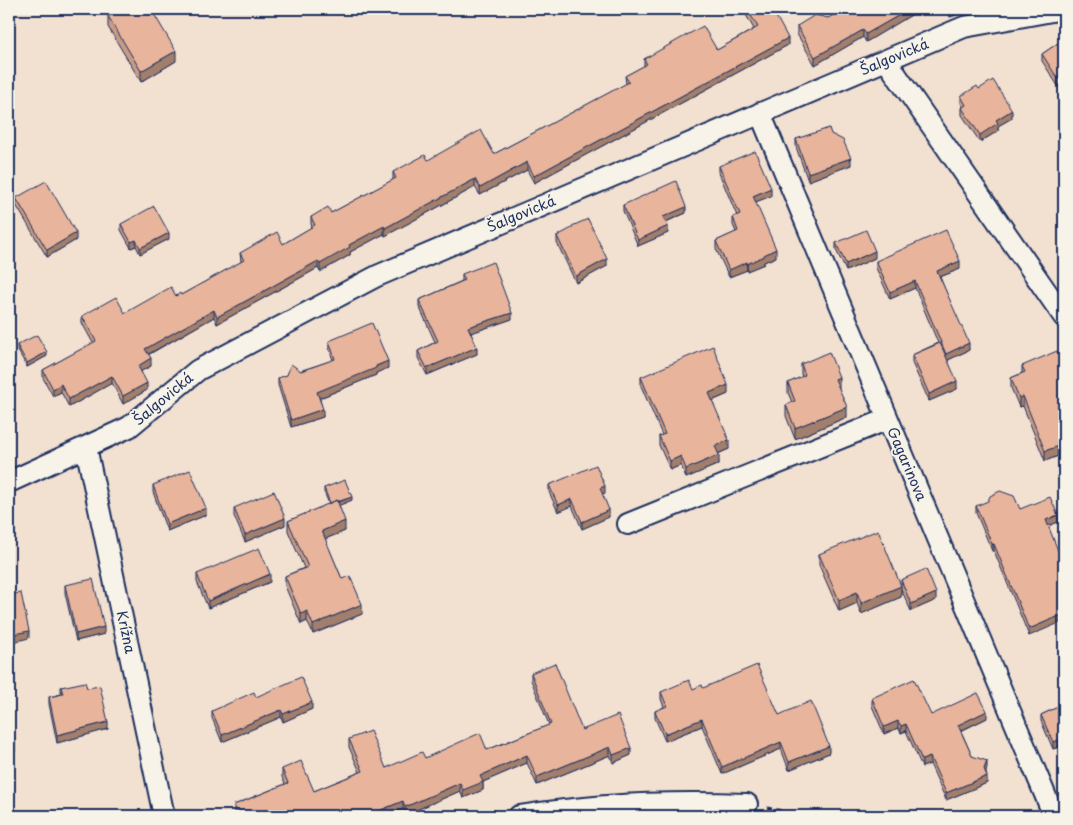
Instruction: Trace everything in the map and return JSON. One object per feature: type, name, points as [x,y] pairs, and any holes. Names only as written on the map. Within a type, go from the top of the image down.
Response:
[{"type":"street","name":"Šalgovická","points":[[9,482],[129,427],[198,370],[377,276],[964,28],[1063,9]]},
{"type":"street","points":[[886,60],[1064,317]]},
{"type":"street","name":"Gagarinova","points":[[760,113],[1054,816]]},
{"type":"street","points":[[628,524],[888,419]]},
{"type":"street","name":"Krížna","points":[[86,447],[164,816]]},
{"type":"street","points":[[519,816],[606,806],[690,802],[747,804]]},
{"type":"path","points":[[747,804],[810,816]]},
{"type":"building","points":[[120,9],[151,9],[176,51],[141,71],[108,16]]},
{"type":"building","points":[[747,9],[772,9],[788,38],[534,176],[527,162],[480,188],[475,179],[385,228],[384,226],[349,245],[350,247],[320,264],[318,261],[217,317],[214,310],[145,349],[151,358],[138,366],[147,383],[123,396],[112,376],[69,399],[61,384],[53,389],[43,370],[96,341],[82,316],[116,297],[125,313],[171,287],[176,296],[180,293],[181,295],[244,260],[240,253],[277,232],[283,244],[315,225],[311,217],[328,207],[331,213],[396,178],[393,172],[425,155],[428,160],[481,130],[494,154],[629,82],[625,76],[647,64],[644,59],[703,26],[717,50],[758,27]]},
{"type":"building","points":[[845,9],[910,9],[866,34],[863,30],[815,57],[797,26],[815,15],[828,18]]},
{"type":"building","points":[[1064,39],[1064,75],[1058,79],[1042,54]]},
{"type":"building","points":[[993,80],[1012,110],[996,120],[998,123],[980,135],[962,108],[966,105],[961,96],[977,86],[979,89]]},
{"type":"building","points":[[829,128],[831,134],[843,140],[851,158],[808,173],[796,139]]},
{"type":"building","points":[[755,151],[771,188],[753,196],[776,249],[747,264],[747,262],[729,270],[716,241],[738,231],[733,217],[740,214],[719,166]]},
{"type":"building","points":[[46,181],[76,233],[47,250],[16,198]]},
{"type":"building","points":[[676,181],[686,207],[663,217],[668,226],[638,240],[623,205]]},
{"type":"building","points":[[154,206],[169,233],[140,248],[136,240],[131,242],[121,224]]},
{"type":"building","points":[[588,219],[607,259],[576,276],[557,236],[572,228],[572,226]]},
{"type":"building","points":[[866,230],[875,251],[846,264],[836,243]]},
{"type":"building","points":[[946,230],[960,261],[937,271],[969,343],[946,354],[915,281],[890,292],[876,261]]},
{"type":"building","points":[[493,262],[512,313],[468,327],[477,347],[427,368],[418,351],[438,341],[419,300],[465,280],[462,274]]},
{"type":"building","points":[[372,323],[388,361],[376,366],[376,368],[317,392],[323,409],[291,420],[278,378],[287,375],[291,364],[301,371],[335,359],[329,341]]},
{"type":"building","points":[[37,335],[47,352],[27,363],[17,345]]},
{"type":"building","points":[[940,343],[957,381],[929,394],[912,355]]},
{"type":"building","points":[[713,346],[728,385],[709,393],[729,440],[715,446],[719,455],[686,469],[681,456],[670,461],[659,436],[665,434],[641,377]]},
{"type":"building","points":[[1057,351],[1064,368],[1064,460],[1058,446],[1045,451],[1023,396],[1019,398],[1011,378],[1025,372],[1022,366]]},
{"type":"building","points":[[829,352],[839,377],[835,379],[847,407],[795,428],[786,405],[795,401],[788,383],[805,375],[801,364]]},
{"type":"building","points":[[596,465],[605,486],[600,488],[609,510],[582,522],[572,499],[558,505],[549,485]]},
{"type":"building","points":[[190,470],[206,508],[167,524],[153,485]]},
{"type":"building","points":[[345,480],[352,497],[330,503],[324,488]]},
{"type":"building","points":[[274,491],[285,518],[245,535],[234,508]]},
{"type":"building","points":[[1000,491],[1014,496],[1020,509],[1050,497],[1058,515],[1046,520],[1064,566],[1064,614],[1029,629],[976,506],[988,501],[990,496]]},
{"type":"building","points":[[337,500],[345,521],[322,531],[342,579],[350,576],[362,604],[313,625],[307,611],[301,614],[285,576],[308,567],[288,521]]},
{"type":"building","points":[[878,530],[901,586],[861,603],[857,592],[839,600],[819,554]]},
{"type":"building","points":[[259,548],[270,574],[208,601],[197,574]]},
{"type":"building","points":[[926,569],[936,593],[911,604],[901,580]]},
{"type":"building","points":[[93,579],[104,627],[76,634],[65,585]]},
{"type":"building","points":[[21,593],[29,631],[9,635],[9,595]]},
{"type":"building","points":[[555,663],[582,730],[618,715],[631,748],[613,755],[610,747],[537,777],[527,755],[480,776],[483,782],[463,790],[460,783],[405,807],[403,801],[366,816],[239,816],[234,805],[288,783],[282,769],[301,761],[314,791],[363,771],[349,739],[370,731],[386,768],[422,752],[425,758],[480,733],[487,750],[551,724],[531,673]]},
{"type":"building","points":[[757,665],[779,715],[811,701],[829,746],[789,762],[781,742],[722,767],[702,719],[665,734],[655,711],[667,706],[661,692],[689,680],[693,689],[702,685],[703,688]]},
{"type":"building","points":[[301,677],[312,702],[283,714],[281,710],[222,735],[212,711],[254,692],[256,697]]},
{"type":"building","points":[[914,679],[931,715],[978,693],[987,711],[958,725],[972,756],[987,761],[984,769],[987,776],[946,793],[930,757],[922,760],[906,724],[901,726],[898,721],[884,727],[872,698]]},
{"type":"building","points":[[85,682],[87,688],[100,686],[108,722],[57,735],[49,697],[63,694],[61,687]]},
{"type":"building","points":[[1064,704],[1064,744],[1062,739],[1053,742],[1041,715]]},
{"type":"building","points":[[9,715],[15,742],[9,743]]}]
